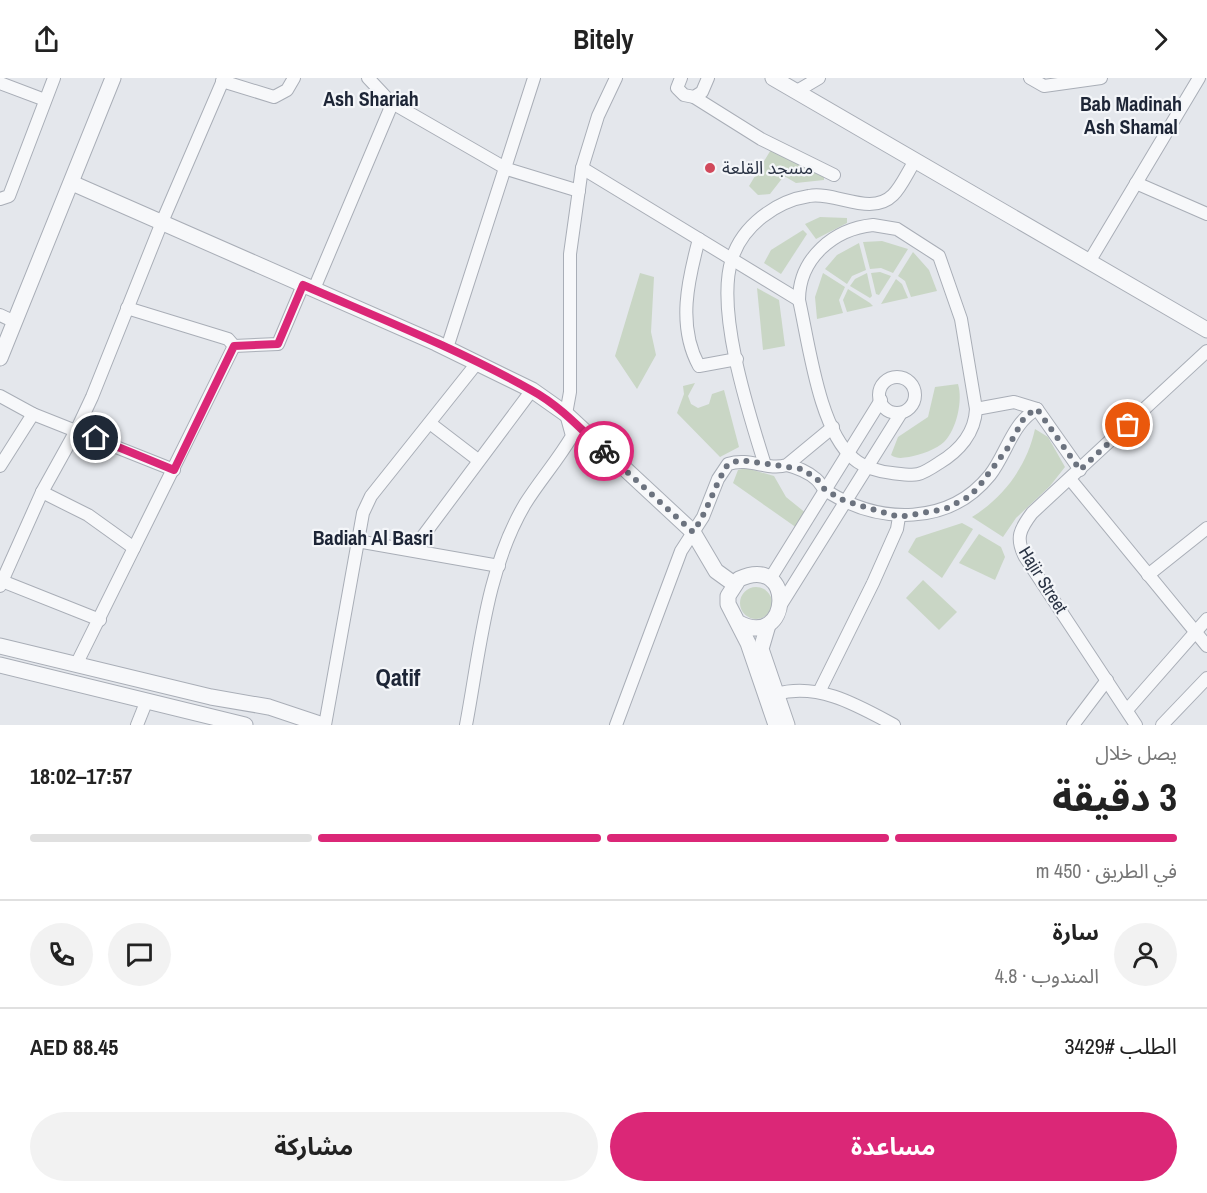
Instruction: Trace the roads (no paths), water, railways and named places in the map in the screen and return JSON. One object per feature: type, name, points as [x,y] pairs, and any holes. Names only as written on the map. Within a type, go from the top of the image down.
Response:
[{"type":"street","points":[[0,199],[9,196],[54,78]]},
{"type":"street","points":[[0,358],[113,78]]},
{"type":"street","points":[[100,620],[1,584],[42,492],[77,429],[223,79],[274,97],[287,90],[294,78]]},
{"type":"street","points":[[368,78],[387,100],[507,169],[579,191]]},
{"type":"street","points":[[447,348],[507,169],[534,78]]},
{"type":"street","points":[[466,725],[482,630],[499,566],[525,504],[558,461],[572,436],[566,414],[570,392],[570,254],[582,168],[598,116],[616,78]]},
{"type":"street","points":[[681,78],[677,88],[684,95],[694,97],[761,139],[834,175]]},
{"type":"street","points":[[694,97],[702,92],[708,78]]},
{"type":"street","points":[[773,78],[793,86],[915,161],[1207,330]]},
{"type":"street","points":[[793,86],[819,78]]},
{"type":"street","points":[[1030,78],[1044,86],[1101,78]]},
{"type":"street","points":[[1089,262],[1199,78]]},
{"type":"street","points":[[0,83],[45,100]]},
{"type":"street","points":[[234,346],[278,344],[308,287],[390,109],[387,100]]},
{"type":"street","points":[[765,465],[749,415],[737,359],[727,291],[732,259],[756,222],[770,210],[792,199],[812,195],[870,204],[883,202],[893,195],[915,161]]},
{"type":"street","points":[[582,168],[799,300]]},
{"type":"street","points":[[72,183],[447,348],[532,390],[566,414],[688,532],[716,571],[734,584]]},
{"type":"street","points":[[1136,183],[1207,214]]},
{"type":"street","points":[[873,225],[897,229],[939,256],[961,319],[976,409],[975,421],[964,442],[952,455],[919,476],[884,472],[856,461],[848,453],[825,414],[799,300],[799,285],[820,246],[852,227],[873,225]]},
{"type":"street","points":[[699,239],[689,279],[686,304],[692,354],[699,366],[737,359]]},
{"type":"street","points":[[127,308],[228,339],[234,346]]},
{"type":"street","points":[[0,315],[15,322]]},
{"type":"street","points":[[76,665],[234,346]]},
{"type":"street","name":"Hajir Street","points":[[1136,725],[1019,546],[1018,531],[1032,513],[1207,351]]},
{"type":"street","points":[[0,646],[212,697],[269,707],[324,725],[363,513],[371,496],[431,424],[477,363]]},
{"type":"street","points":[[787,725],[761,649],[768,625],[901,413],[909,409],[915,397],[911,384],[895,377],[885,382],[879,392],[880,400],[886,410],[901,413]]},
{"type":"street","points":[[417,550],[423,536],[532,390]]},
{"type":"street","points":[[0,396],[33,414],[77,429],[174,470]]},
{"type":"street","points":[[770,579],[880,400]]},
{"type":"street","points":[[976,409],[1014,402],[1037,409],[1080,470]]},
{"type":"street","points":[[616,725],[688,532],[703,517],[718,480],[728,464],[740,460],[765,465],[787,465],[810,474],[825,490],[845,501],[899,517],[945,509],[970,496],[990,474],[1025,416],[1037,409]]},
{"type":"street","points":[[0,466],[33,414]]},
{"type":"street","points":[[431,424],[478,460]]},
{"type":"street","points":[[787,465],[832,428]]},
{"type":"street","points":[[1070,479],[1207,646]]},
{"type":"street","points":[[42,492],[88,515],[134,548]]},
{"type":"street","points":[[819,692],[873,583],[897,529],[899,517]]},
{"type":"street","points":[[1148,574],[1207,528]]},
{"type":"street","points":[[688,532],[748,643],[776,725]]},
{"type":"street","points":[[357,541],[499,566]]},
{"type":"street","points":[[728,604],[734,584],[748,575],[758,574],[770,579],[780,592],[782,603]]},
{"type":"street","points":[[1127,710],[1194,631],[1207,620]]},
{"type":"street","points":[[739,624],[758,628],[768,625]]},
{"type":"street","points":[[0,665],[147,699],[240,724]]},
{"type":"street","points":[[1162,725],[1207,678]]},
{"type":"street","points":[[1074,725],[1107,680]]},
{"type":"street","points":[[776,694],[795,689],[819,692],[856,705],[894,725]]},
{"type":"street","points":[[137,725],[147,699]]},
{"type":"place","name":"مسجد القلعة","points":[[710,168]]},
{"type":"district","name":"Ash Shariah","points":[[371,99]]},
{"type":"district","name":"Bab Madinah Ash Shamal","points":[[1131,116]]},
{"type":"district","name":"Badiah Al Basri","points":[[373,538]]},
{"type":"district","name":"Qatif","points":[[398,678]]}]
